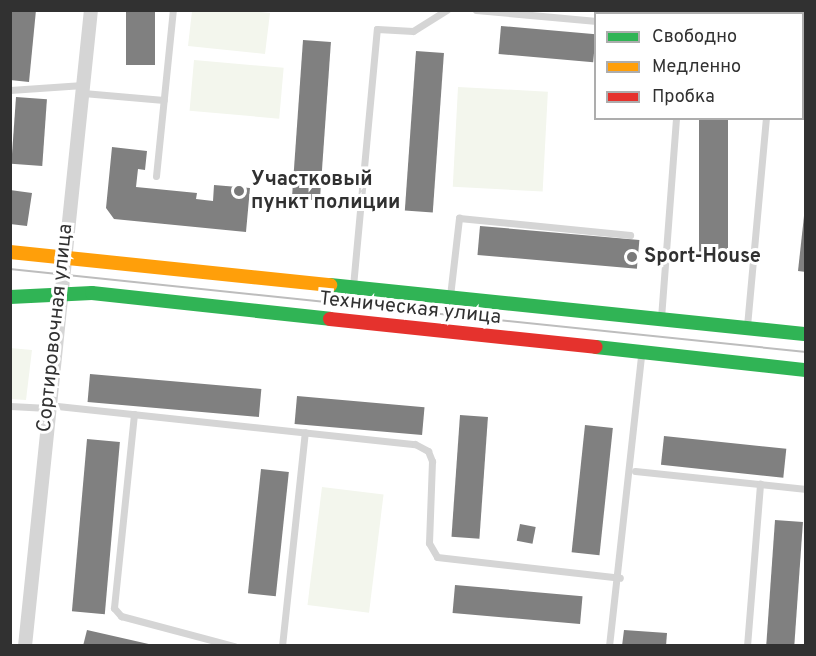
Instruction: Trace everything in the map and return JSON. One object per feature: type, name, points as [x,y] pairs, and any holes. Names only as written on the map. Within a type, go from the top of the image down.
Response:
[{"type":"street","name":"Сортировочная улица","points":[[25,645],[58,295],[90,10]]},
{"type":"street","points":[[10,252],[806,334]]},
{"type":"street","name":"Техническая улица","points":[[10,297],[92,293],[806,370]]},
{"type":"lane","points":[[156,176],[172,10]]},
{"type":"lane","points":[[353,286],[377,29],[413,31],[447,10]]},
{"type":"lane","points":[[476,10],[594,21]]},
{"type":"lane","points":[[10,90],[82,89],[164,100]]},
{"type":"lane","points":[[662,318],[676,120]]},
{"type":"lane","points":[[747,328],[766,120]]},
{"type":"lane","points":[[450,296],[459,218],[630,235]]},
{"type":"lane","points":[[609,645],[620,578],[642,353]]},
{"type":"lane","points":[[10,406],[134,414],[415,444],[428,451],[434,482],[429,543],[437,557],[620,578]]},
{"type":"lane","points":[[134,414],[114,608],[121,616],[234,645]]},
{"type":"lane","points":[[282,645],[305,432]]},
{"type":"lane","points":[[634,471],[806,489]]},
{"type":"lane","points":[[747,645],[760,484]]},
{"type":"shaded area","points":[[242,10],[270,13],[265,54],[188,46],[192,11]]},
{"type":"shaded area","points":[[194,60],[284,68],[279,119],[190,111]]},
{"type":"shaded area","points":[[458,87],[548,92],[543,192],[453,187]]},
{"type":"shaded area","points":[[10,348],[32,350],[26,400],[11,399]]},
{"type":"shaded area","points":[[322,487],[384,495],[369,613],[307,605]]},
{"type":"building","points":[[10,10],[36,10],[29,82],[10,80]]},
{"type":"building","points":[[126,10],[155,10],[155,65],[126,65]]},
{"type":"building","points":[[752,10],[798,10],[775,12],[752,12]]},
{"type":"building","points":[[501,26],[594,34],[593,62],[499,54]]},
{"type":"building","points":[[303,40],[331,42],[320,201],[292,199]]},
{"type":"building","points":[[416,51],[444,53],[433,213],[405,211]]},
{"type":"building","points":[[16,97],[47,99],[42,166],[11,164]]},
{"type":"building","points":[[699,120],[728,120],[728,255],[699,255]]},
{"type":"building","points":[[112,147],[147,151],[145,170],[138,169],[136,187],[197,193],[196,199],[213,201],[214,185],[250,188],[246,232],[114,219],[106,208]]},
{"type":"building","points":[[10,190],[32,193],[27,226],[10,224]]},
{"type":"building","points":[[804,216],[806,216],[806,272],[798,271]]},
{"type":"building","points":[[480,226],[639,240],[637,269],[477,255]]},
{"type":"building","points":[[90,374],[261,389],[259,417],[88,402]]},
{"type":"building","points":[[297,396],[425,407],[422,435],[295,424]]},
{"type":"building","points":[[460,415],[488,417],[479,539],[451,537]]},
{"type":"building","points":[[585,425],[613,428],[599,555],[572,552]]},
{"type":"building","points":[[664,436],[786,449],[783,478],[661,465]]},
{"type":"building","points":[[87,439],[120,442],[105,614],[72,611]]},
{"type":"building","points":[[261,469],[289,472],[276,596],[248,593]]},
{"type":"building","points":[[775,520],[803,522],[794,646],[766,646]]},
{"type":"building","points":[[520,524],[536,527],[532,544],[517,541]]},
{"type":"building","points":[[455,585],[583,596],[580,624],[453,613]]},
{"type":"building","points":[[87,630],[153,645],[153,646],[83,646]]},
{"type":"building","points":[[624,630],[667,633],[666,646],[622,646]]},
{"type":"tram line","points":[[10,269],[806,352]]},
{"type":"traffic: fast","points":[[330,285],[806,334]]},
{"type":"traffic: fast","points":[[10,297],[92,293],[330,319]]},
{"type":"traffic: fast","points":[[596,347],[806,370]]},
{"type":"traffic: slow","points":[[10,252],[330,285]]},
{"type":"traffic: jam","points":[[330,319],[596,347]]},
{"type":"place","name":"Участковый пункт полиции","points":[[239,191]]},
{"type":"place","name":"Sport-House","points":[[632,257]]}]
